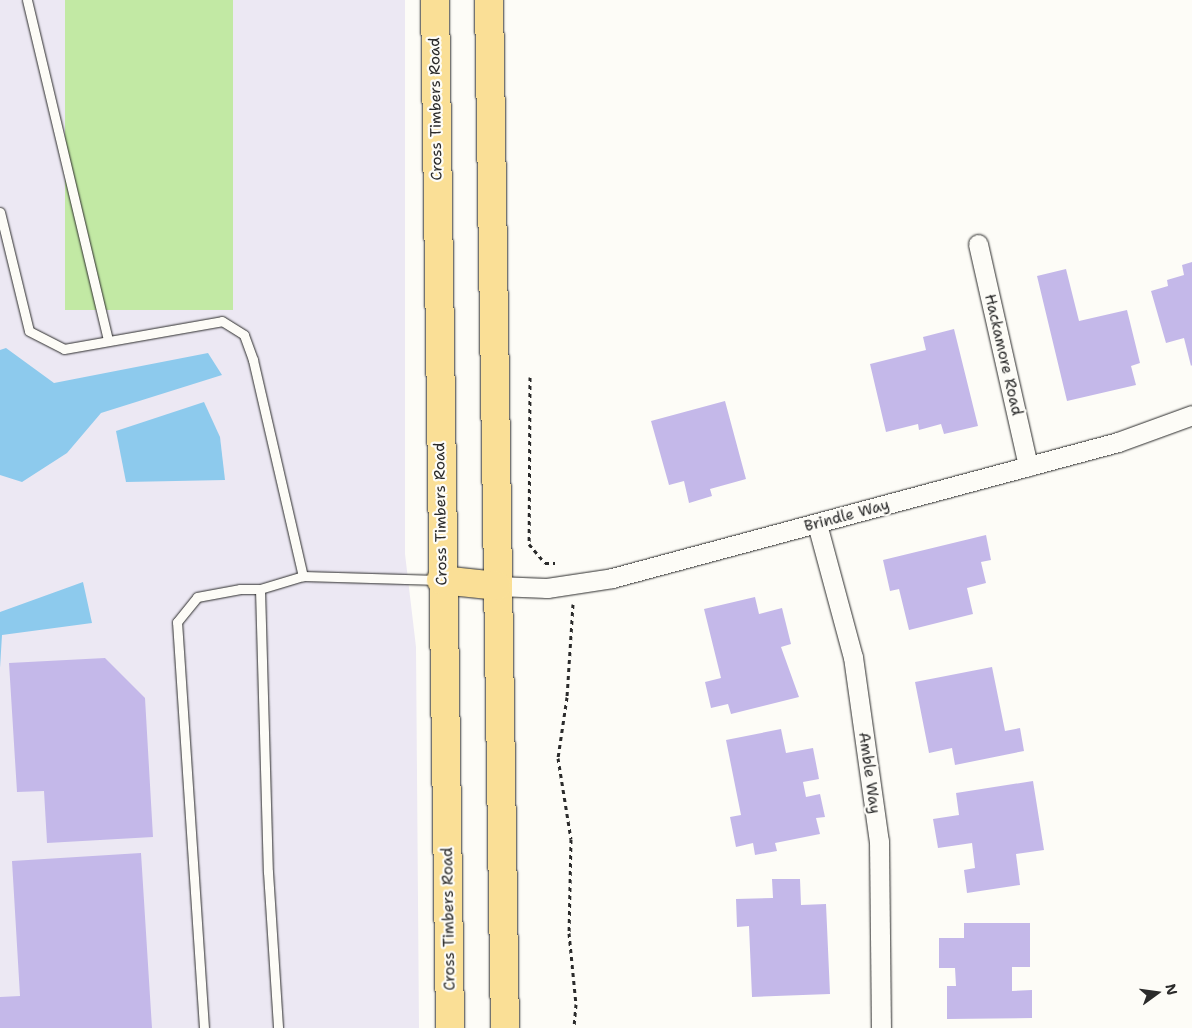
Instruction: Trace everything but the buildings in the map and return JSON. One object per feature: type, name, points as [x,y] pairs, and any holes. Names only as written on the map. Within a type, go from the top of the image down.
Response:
[{"type":"main road","name":"Cross Timbers Road","points":[[434,0],[441,580],[450,1028]]},
{"type":"main road","points":[[489,0],[505,1028]]},
{"type":"main road","points":[[441,580],[497,586]]},
{"type":"street","name":"Hackamore Road","points":[[978,244],[1028,466]]},
{"type":"street","name":"Brindle Way","points":[[497,586],[547,588],[612,578],[1118,442],[1192,415]]},
{"type":"street","name":"Amble Way","points":[[817,524],[853,657],[879,841],[881,1028]]},
{"type":"lane","points":[[27,0],[108,341]]},
{"type":"lane","points":[[0,212],[29,331],[64,349],[222,321],[244,334],[253,360],[303,576]]},
{"type":"lane","points":[[204,1028],[177,622],[197,598],[260,589],[303,576],[441,580]]},
{"type":"lane","points":[[260,589],[268,872],[278,1028]]},
{"type":"path","points":[[530,377],[529,544],[545,563],[568,563],[572,584],[573,628],[558,758],[571,839],[569,933],[576,1004],[574,1028]]},
{"type":"shaded area","points":[[0,0],[405,0],[405,554],[416,647],[419,1028],[0,1028]]},
{"type":"green space","points":[[65,0],[233,0],[233,310],[65,310]]},
{"type":"water","points":[[6,348],[54,383],[208,353],[222,375],[101,413],[67,453],[22,482],[0,475],[0,350]]},
{"type":"water","points":[[204,402],[220,437],[225,480],[126,482],[116,431]]},
{"type":"water","points":[[83,582],[92,623],[2,635],[0,668],[0,612]]}]
